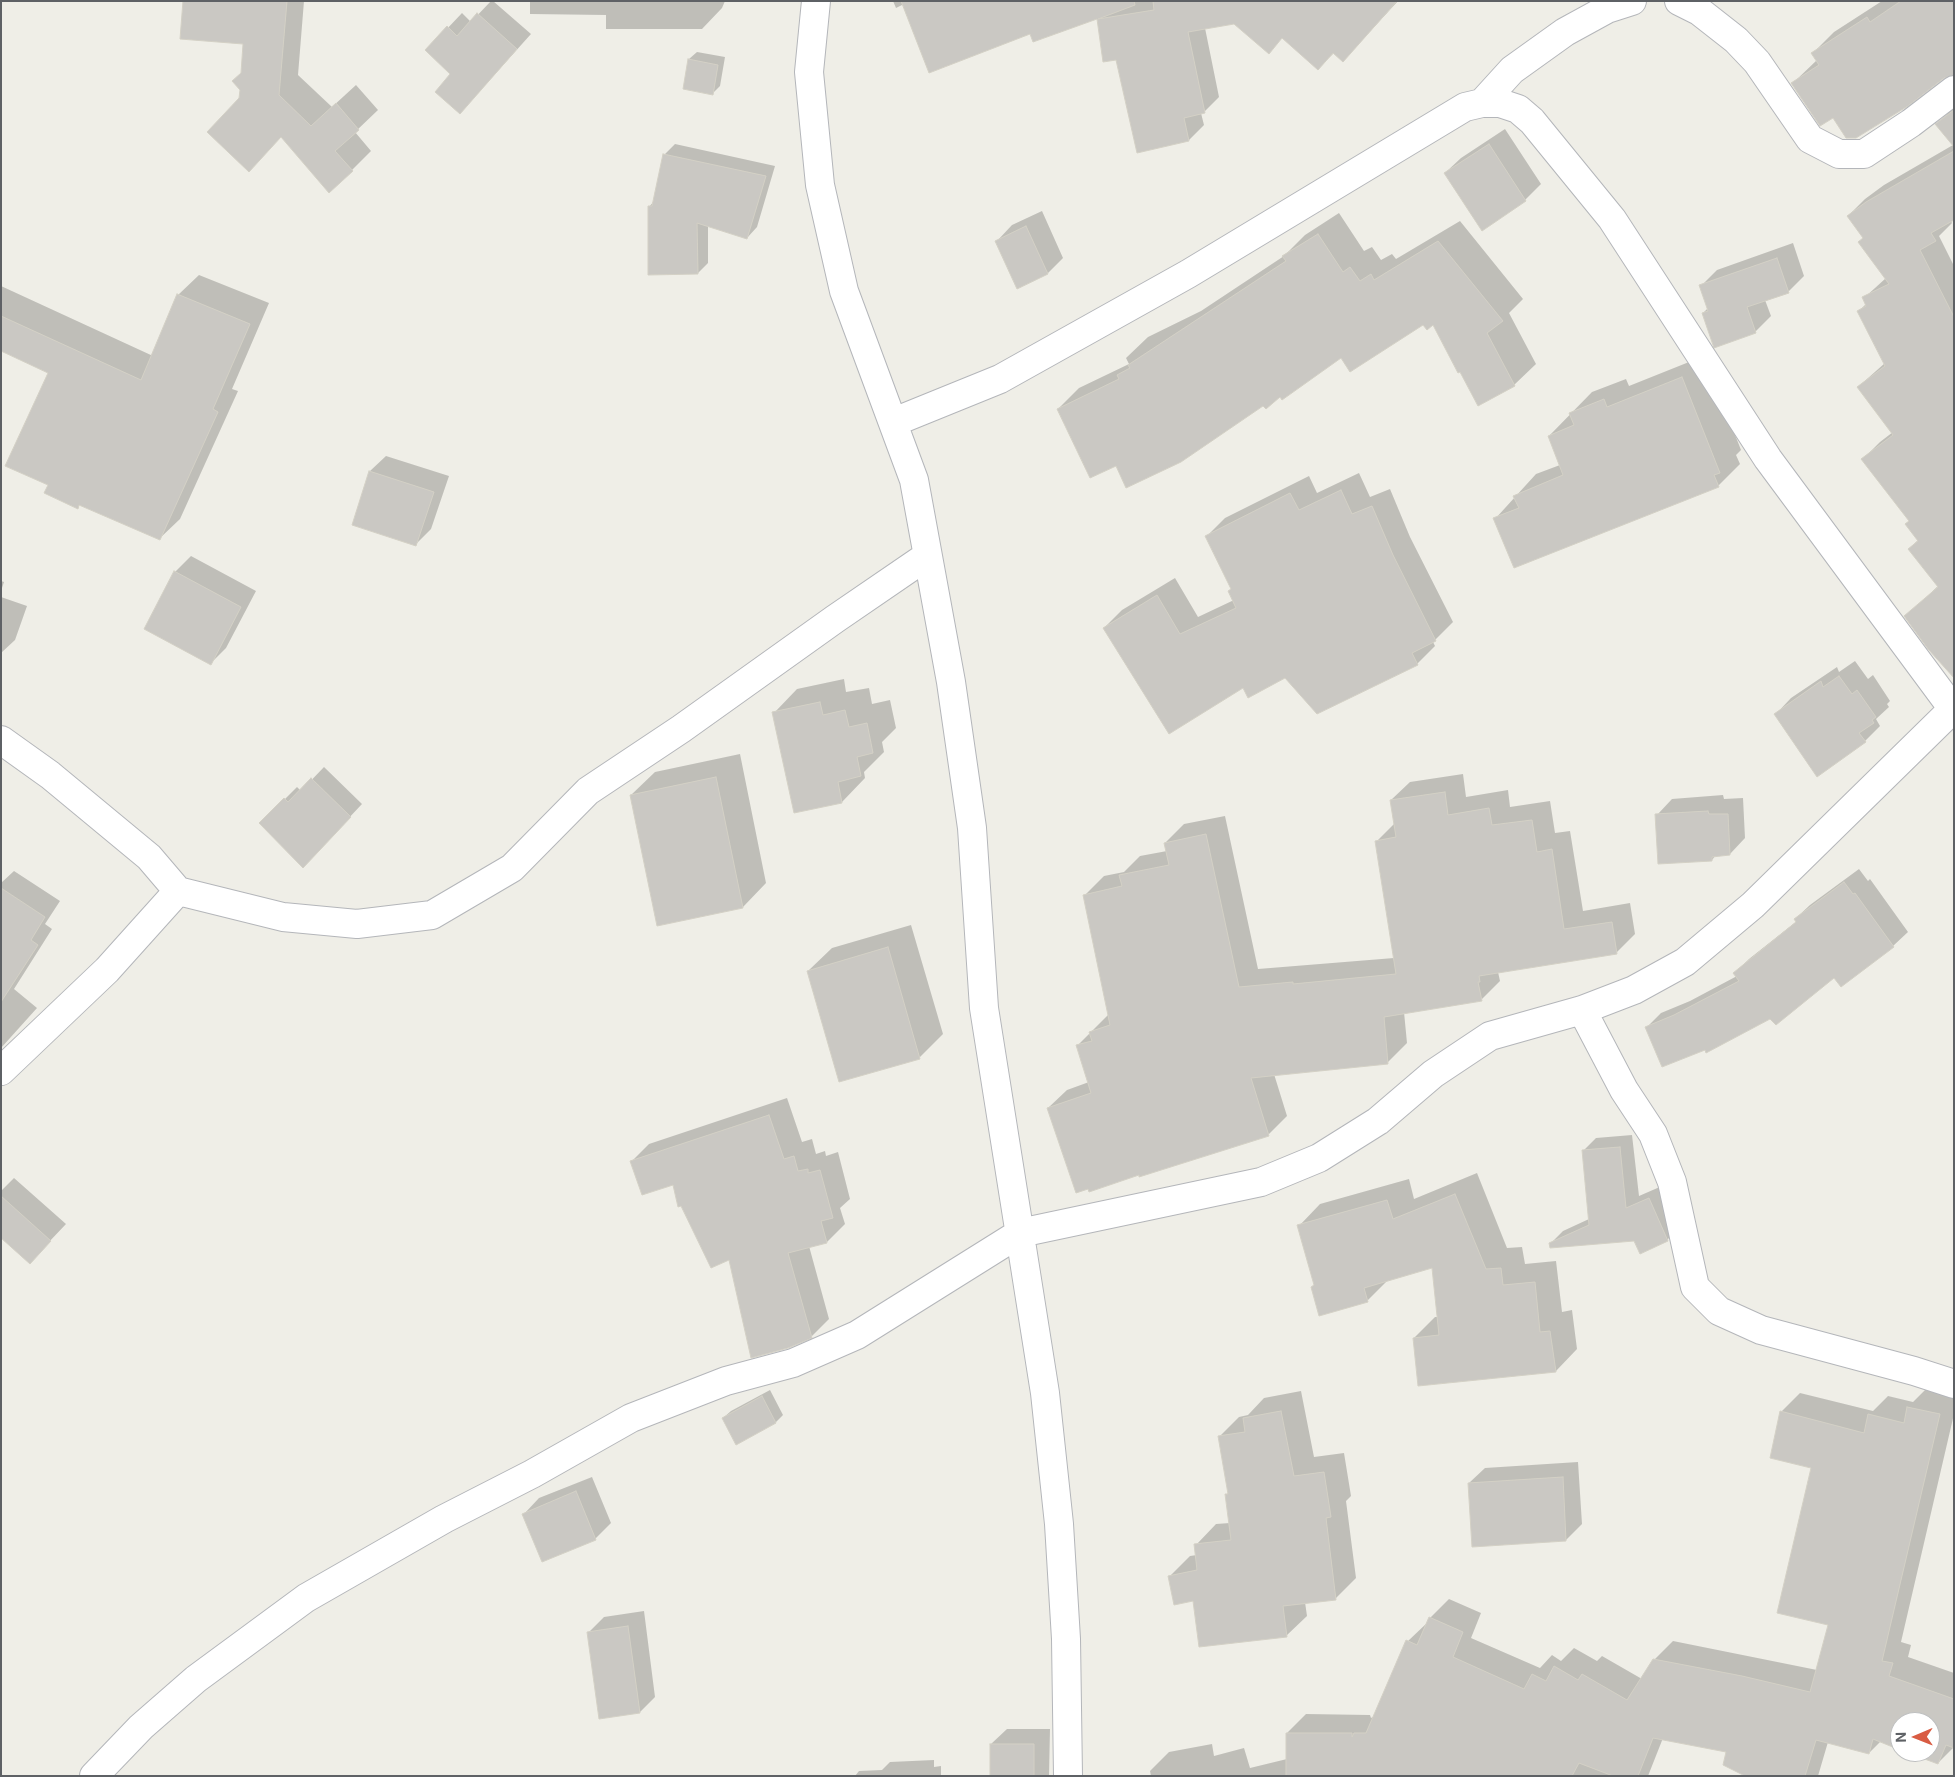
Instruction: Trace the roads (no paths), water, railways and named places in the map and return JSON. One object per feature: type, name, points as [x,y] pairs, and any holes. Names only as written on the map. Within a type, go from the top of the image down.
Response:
[{"type":"street","points":[[816,1],[809,72],[820,185],[844,291],[914,480],[952,682],[972,828],[984,1008],[1045,1393],[1059,1524],[1066,1639],[1068,1776]]},
{"type":"street","points":[[1482,103],[1512,70],[1565,32],[1607,9],[1632,1]]},
{"type":"street","points":[[1679,1],[1699,11],[1736,40],[1757,62],[1784,104],[1810,139],[1839,154],[1864,154],[1911,123],[1954,90]]},
{"type":"street","points":[[94,1776],[141,1727],[196,1679],[306,1598],[444,1518],[532,1474],[631,1418],[726,1381],[794,1363],[858,1335],[1020,1233],[1261,1182],[1319,1158],[1378,1121],[1433,1074],[1490,1036],[1582,1010],[1634,990],[1685,962],[1753,905],[1953,708],[1768,459],[1612,219],[1532,120],[1518,109],[1500,103],[1482,103],[1465,107],[1188,274],[1000,378],[894,422]]},
{"type":"street","points":[[1,740],[50,775],[150,857],[178,891],[283,917],[357,924],[432,915],[512,868],[588,791],[681,729],[834,619],[927,556]]},
{"type":"street","points":[[1,1070],[32,1043],[106,970],[178,891]]},
{"type":"street","points":[[1582,1010],[1624,1090],[1653,1134],[1672,1182],[1696,1287],[1719,1311],[1761,1330],[1878,1361],[1954,1384]]}]
